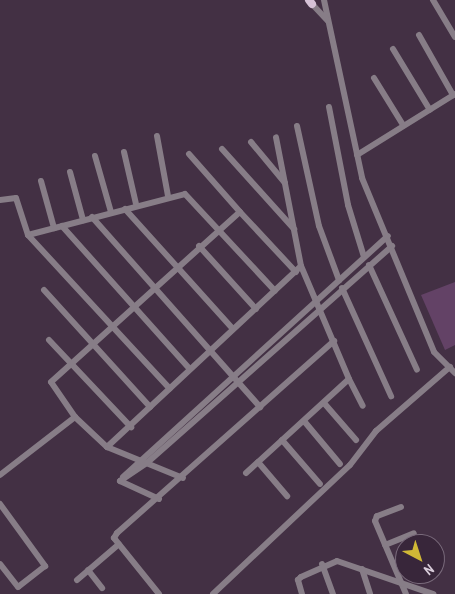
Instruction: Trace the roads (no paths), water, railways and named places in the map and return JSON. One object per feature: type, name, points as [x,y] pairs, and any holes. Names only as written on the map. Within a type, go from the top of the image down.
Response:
[{"type":"street","points":[[324,0],[362,178],[388,236],[430,344],[455,372]]},
{"type":"street","points":[[433,0],[455,37]]},
{"type":"street","points":[[310,1],[329,22]]},
{"type":"street","points":[[357,155],[454,95],[419,35]]},
{"type":"street","points":[[393,49],[430,110]]},
{"type":"street","points":[[374,78],[403,125]]},
{"type":"street","points":[[329,107],[348,205],[364,257]]},
{"type":"street","points":[[297,126],[319,226],[340,280]]},
{"type":"street","points":[[157,136],[168,196]]},
{"type":"street","points":[[276,137],[301,266],[318,299],[334,341],[363,406]]},
{"type":"street","points":[[251,142],[285,184]]},
{"type":"street","points":[[222,149],[295,230]]},
{"type":"street","points":[[124,152],[136,204]]},
{"type":"street","points":[[189,154],[296,272]]},
{"type":"street","points":[[95,156],[111,212]]},
{"type":"street","points":[[70,172],[83,220]]},
{"type":"street","points":[[42,181],[54,228]]},
{"type":"street","points":[[28,235],[168,196],[191,196],[276,291]]},
{"type":"street","points":[[0,200],[13,197],[19,202],[28,235],[170,388]]},
{"type":"street","points":[[125,208],[233,329]]},
{"type":"street","points":[[182,478],[148,462],[107,447],[75,417],[51,385],[71,363],[112,325],[199,246],[240,212]]},
{"type":"street","points":[[92,217],[260,407]]},
{"type":"street","points":[[62,226],[190,369]]},
{"type":"street","points":[[120,481],[140,459],[388,236]]},
{"type":"street","points":[[199,246],[256,309]]},
{"type":"street","points":[[120,481],[148,462],[320,306],[392,246]]},
{"type":"street","points":[[369,265],[417,370]]},
{"type":"street","points":[[107,447],[301,266]]},
{"type":"street","points":[[342,288],[391,396]]},
{"type":"street","points":[[44,290],[150,407]]},
{"type":"street","points":[[49,340],[130,427]]},
{"type":"street","points":[[159,594],[119,544],[117,533],[159,499],[334,341]]},
{"type":"street","points":[[213,594],[350,465],[376,431],[450,367]]},
{"type":"street","points":[[246,473],[350,379]]},
{"type":"street","points":[[324,402],[356,440]]},
{"type":"street","points":[[0,475],[75,417]]},
{"type":"street","points":[[304,421],[340,464]]},
{"type":"street","points":[[282,440],[320,484]]},
{"type":"street","points":[[258,462],[287,496]]},
{"type":"street","points":[[120,481],[159,499]]},
{"type":"street","points":[[0,504],[45,566],[18,587],[0,564]]},
{"type":"street","points":[[395,568],[385,545],[377,516],[401,507]]},
{"type":"street","points":[[385,545],[414,533]]},
{"type":"street","points":[[77,580],[119,544]]},
{"type":"street","points":[[302,594],[298,580],[322,564],[337,561],[395,579]]},
{"type":"street","points":[[322,564],[333,594]]},
{"type":"street","points":[[362,569],[370,594]]},
{"type":"street","points":[[88,570],[102,588]]},
{"type":"street","points":[[408,584],[432,594]]}]
